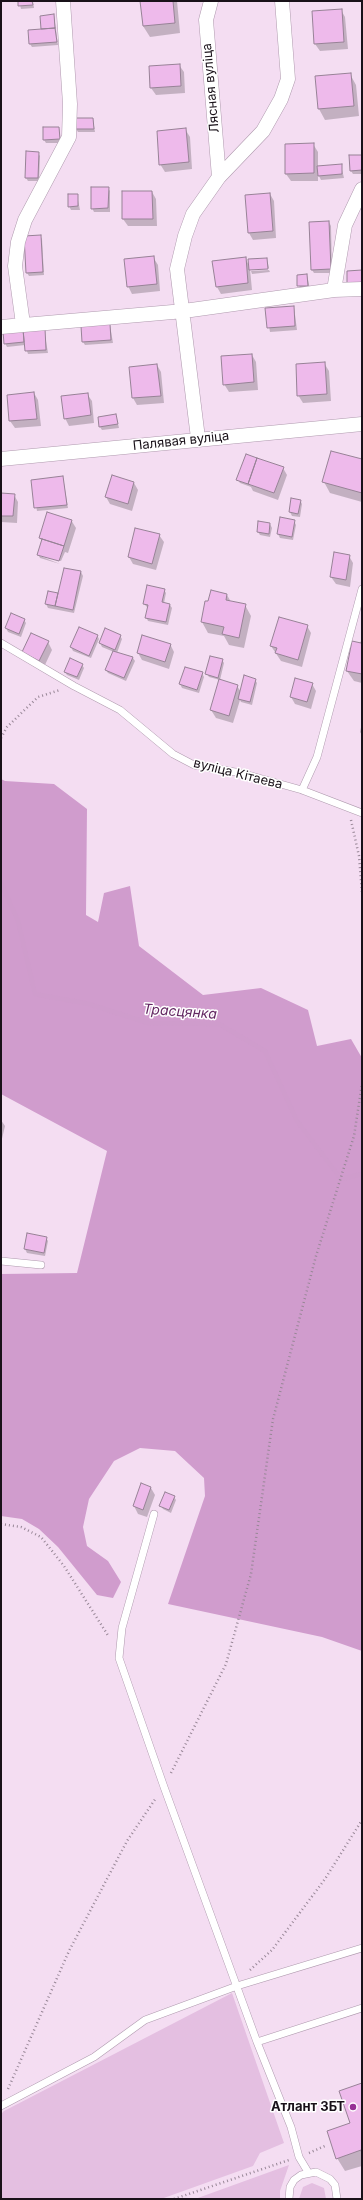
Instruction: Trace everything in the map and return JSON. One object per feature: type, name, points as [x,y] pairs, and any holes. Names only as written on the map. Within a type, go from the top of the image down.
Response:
[{"type":"street","points":[[24,324],[15,266],[18,242],[25,220],[69,137],[70,104],[63,1]]},
{"type":"street","name":"Лясная вуліца","points":[[211,1],[206,20],[219,176]]},
{"type":"street","points":[[198,438],[178,269],[185,236],[193,214],[219,176],[263,131],[281,100],[288,79],[282,1]]},
{"type":"street","points":[[334,290],[345,225],[362,189]]},
{"type":"street","points":[[1,327],[184,311],[334,290],[362,289]]},
{"type":"street","name":"Палявая вуліца","points":[[1,459],[198,438],[362,424]]},
{"type":"lane","points":[[302,790],[317,757],[362,589]]},
{"type":"lane","name":"вуліца Кітаева","points":[[1,643],[74,686],[120,710],[173,754],[194,765],[241,773],[302,790],[362,813]]},
{"type":"lane","points":[[1,1261],[41,1265]]},
{"type":"lane","points":[[154,1514],[122,1628],[119,1658],[164,1787],[257,2042],[291,2127],[299,2157],[308,2172]]},
{"type":"lane","points":[[1,2106],[94,2056],[145,2020],[236,1984],[362,1948]]},
{"type":"lane","points":[[257,2042],[362,2008]]},
{"type":"lane","points":[[289,2199],[290,2187],[294,2180],[308,2172],[316,2172],[330,2179],[335,2185],[337,2199]]},
{"type":"path","points":[[1,738],[7,727],[38,697],[74,686]]},
{"type":"path","points":[[349,809],[359,856],[362,892]]},
{"type":"path","points":[[7,2092],[69,1951],[127,1840],[164,1787],[226,1664],[251,1574],[273,1419],[316,1256],[354,1136],[362,1084]]},
{"type":"path","points":[[1,1524],[21,1527],[41,1538],[64,1566],[108,1633],[119,1658]]},
{"type":"path","points":[[236,1984],[272,1950],[325,1879],[362,1820]]},
{"type":"path","points":[[174,2199],[299,2157],[327,2145]]},
{"type":"shaded area","points":[[1,779],[5,781],[54,784],[87,809],[86,915],[98,922],[104,893],[130,886],[139,946],[203,995],[261,988],[308,1010],[317,1046],[351,1039],[362,1058],[362,1651],[322,1637],[168,1604],[205,1496],[204,1478],[175,1451],[140,1448],[114,1461],[89,1499],[83,1527],[87,1546],[108,1561],[121,1582],[113,1598],[97,1595],[58,1547],[39,1529],[22,1519],[1,1516],[1,1274],[77,1273],[107,1151],[1,1094]]},
{"type":"shaded area","points":[[232,1993],[284,2143],[260,2153],[253,2166],[161,2199],[1,2199],[1,2114],[4,2111]]},
{"type":"shaded area","points":[[289,2165],[280,2191],[280,2199],[195,2199]]},
{"type":"shaded area","points":[[312,2183],[324,2188],[326,2199],[299,2199],[303,2187]]},
{"type":"building","points":[[18,1],[32,1],[33,5],[18,6]]},
{"type":"building","points":[[140,1],[173,1],[175,23],[143,26]]},
{"type":"building","points":[[342,9],[344,42],[314,44],[312,11]]},
{"type":"building","points":[[54,14],[55,28],[41,29],[40,16]]},
{"type":"building","points":[[55,28],[57,42],[29,44],[28,30]]},
{"type":"building","points":[[180,64],[181,86],[150,88],[149,66]]},
{"type":"building","points":[[351,73],[354,106],[318,109],[315,76]]},
{"type":"building","points":[[75,118],[93,118],[94,129],[75,129]]},
{"type":"building","points":[[43,127],[59,127],[60,139],[43,140]]},
{"type":"building","points":[[186,128],[189,162],[159,165],[157,131]]},
{"type":"building","points":[[314,143],[314,173],[285,174],[285,144]]},
{"type":"building","points":[[26,151],[39,152],[38,178],[25,178]]},
{"type":"building","points":[[349,155],[362,155],[362,170],[350,171]]},
{"type":"building","points":[[342,164],[342,174],[318,176],[317,166]]},
{"type":"building","points":[[91,187],[109,187],[108,208],[91,209]]},
{"type":"building","points":[[122,191],[152,191],[153,219],[122,219]]},
{"type":"building","points":[[270,193],[273,231],[248,233],[245,195]]},
{"type":"building","points":[[68,194],[78,194],[78,206],[68,207]]},
{"type":"building","points":[[329,221],[331,269],[311,270],[309,222]]},
{"type":"building","points":[[41,235],[43,272],[26,273],[24,236]]},
{"type":"building","points":[[154,256],[157,284],[127,287],[124,259]]},
{"type":"building","points":[[246,257],[248,283],[216,287],[212,261]]},
{"type":"building","points":[[267,258],[268,269],[249,270],[248,259]]},
{"type":"building","points":[[362,270],[362,283],[347,283],[347,271]]},
{"type":"building","points":[[307,274],[308,286],[297,286],[297,275]]},
{"type":"building","points":[[294,306],[295,326],[267,328],[265,308]]},
{"type":"building","points":[[110,324],[111,340],[82,342],[81,326]]},
{"type":"building","points":[[45,328],[46,350],[25,351],[23,329]]},
{"type":"building","points":[[23,329],[24,342],[4,344],[3,331]]},
{"type":"building","points":[[252,354],[254,382],[223,385],[221,356]]},
{"type":"building","points":[[325,362],[327,394],[297,396],[296,364]]},
{"type":"building","points":[[157,364],[161,396],[132,398],[129,367]]},
{"type":"building","points":[[34,392],[37,419],[9,421],[7,395]]},
{"type":"building","points":[[88,393],[91,415],[64,419],[61,396]]},
{"type":"building","points":[[116,414],[118,424],[99,427],[98,417]]},
{"type":"building","points":[[331,451],[362,459],[362,493],[322,482]]},
{"type":"building","points":[[246,454],[257,458],[248,484],[236,480]]},
{"type":"building","points":[[257,458],[284,467],[274,493],[248,484]]},
{"type":"building","points":[[112,475],[134,482],[128,504],[105,497]]},
{"type":"building","points":[[63,476],[67,505],[34,508],[31,480]]},
{"type":"building","points":[[1,493],[15,494],[13,516],[1,516]]},
{"type":"building","points":[[291,498],[301,500],[298,514],[289,512]]},
{"type":"building","points":[[47,512],[72,520],[64,546],[39,538]]},
{"type":"building","points":[[280,517],[295,520],[292,537],[277,534]]},
{"type":"building","points":[[258,521],[270,523],[269,534],[257,532]]},
{"type":"building","points":[[135,528],[160,534],[152,564],[128,557]]},
{"type":"building","points":[[42,539],[64,546],[59,561],[37,555]]},
{"type":"building","points":[[334,552],[350,555],[346,580],[330,577]]},
{"type":"building","points":[[64,568],[81,571],[73,610],[55,606]]},
{"type":"building","points":[[147,585],[165,589],[162,602],[170,604],[166,622],[145,618],[148,605],[143,604]]},
{"type":"building","points":[[211,590],[227,594],[226,600],[246,604],[239,638],[222,634],[224,627],[201,622],[205,601],[208,601]]},
{"type":"building","points":[[48,591],[58,593],[55,606],[45,604]]},
{"type":"building","points":[[11,613],[25,619],[19,634],[5,628]]},
{"type":"building","points":[[279,617],[308,625],[298,660],[275,653],[277,648],[270,646]]},
{"type":"building","points":[[79,627],[98,635],[89,656],[70,647]]},
{"type":"building","points":[[105,628],[121,635],[115,650],[99,643]]},
{"type":"building","points":[[31,633],[49,641],[39,661],[22,652]]},
{"type":"building","points":[[142,635],[171,644],[165,662],[137,653]]},
{"type":"building","points":[[362,639],[362,674],[346,671],[352,641],[361,643]]},
{"type":"building","points":[[113,651],[133,657],[124,678],[105,670]]},
{"type":"building","points":[[210,656],[223,659],[218,678],[205,674]]},
{"type":"building","points":[[70,658],[83,664],[77,677],[64,672]]},
{"type":"building","points":[[185,667],[203,672],[197,690],[179,684]]},
{"type":"building","points":[[244,675],[256,679],[250,702],[238,699]]},
{"type":"building","points":[[295,678],[313,683],[307,702],[290,697]]},
{"type":"building","points":[[219,679],[238,685],[229,716],[210,710]]},
{"type":"building","points":[[27,1233],[47,1237],[44,1253],[24,1249]]},
{"type":"building","points":[[141,1483],[151,1487],[143,1510],[133,1506]]},
{"type":"building","points":[[165,1492],[175,1496],[169,1510],[159,1506]]},
{"type":"building","name":"Атлант ЗБТ","points":[[362,2083],[362,2155],[361,2150],[336,2159],[327,2131],[350,2123],[339,2091]]},
{"type":"waterway","name":"Трасцянка","points":[[1,883],[18,921],[35,994],[89,1004],[148,1023],[219,1024],[265,1051],[297,1121],[341,1179],[362,1174]]},
{"type":"place","name":"Атлант ЗБТ","points":[[353,2107]]}]
